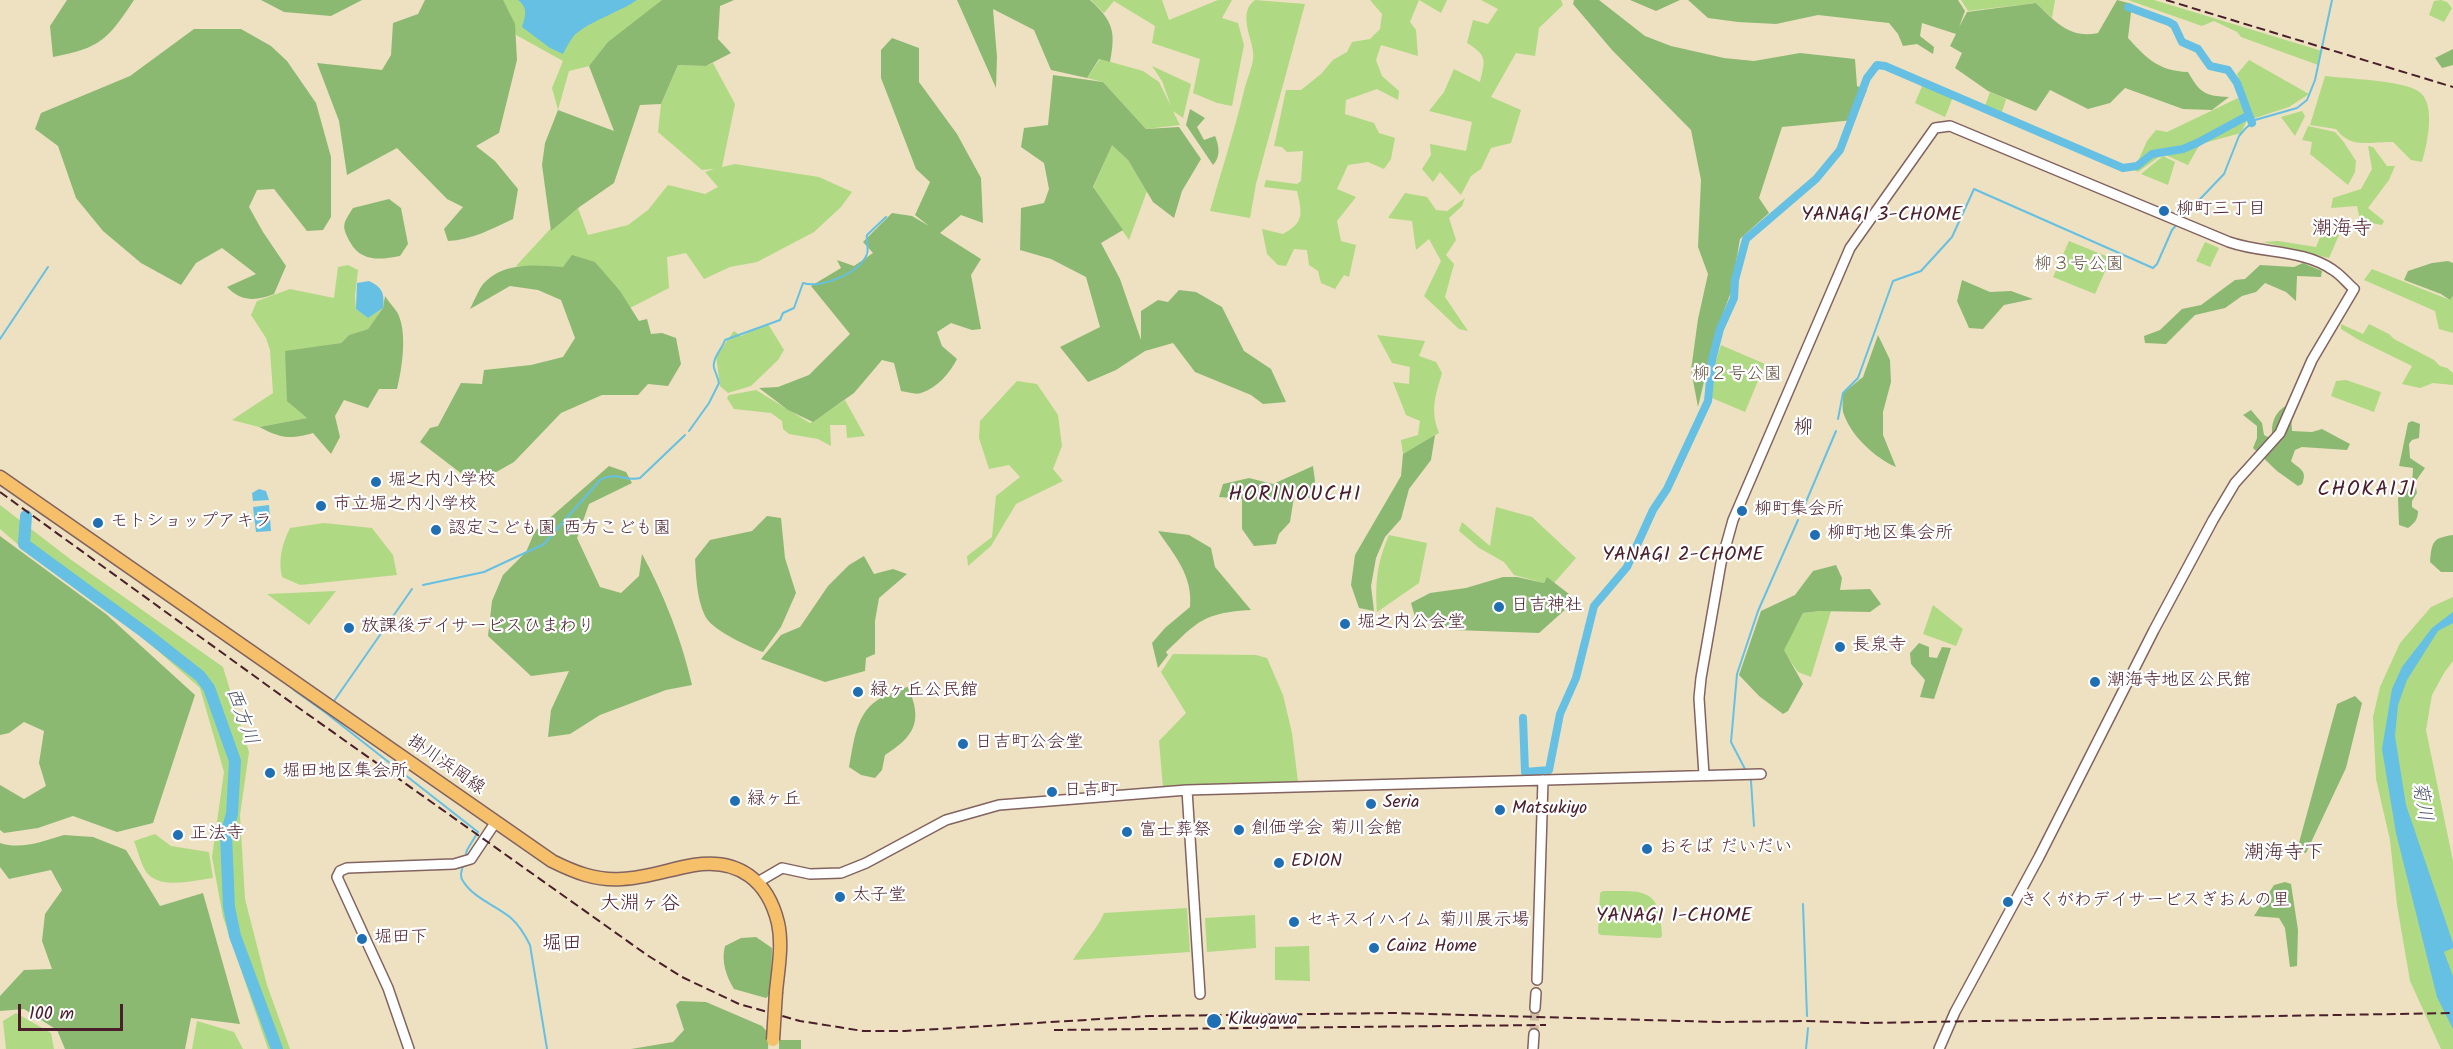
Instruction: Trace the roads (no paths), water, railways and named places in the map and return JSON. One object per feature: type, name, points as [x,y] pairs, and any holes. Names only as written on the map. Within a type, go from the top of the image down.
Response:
[{"type":"main road","name":"掛川浜岡線","points":[[0,477],[552,861],[587,876],[621,879],[694,865],[712,864],[740,870],[758,882]]},
{"type":"main road","points":[[758,882],[765,890],[778,925],[780,956],[773,1044]]},
{"type":"street","points":[[1704,775],[1699,698],[1701,678],[1720,563],[1733,520],[1850,248],[1935,128],[1950,126],[2229,243],[2303,256],[2322,263],[2334,270],[2354,289],[2304,375],[2280,433],[2235,483],[2213,520],[2154,630],[2039,857],[1955,1012],[1939,1049]]},
{"type":"street","points":[[758,882],[782,868],[810,874],[841,873],[946,820],[999,805],[1187,790],[1752,774]]},
{"type":"street","points":[[1537,980],[1543,780]]},
{"type":"street","points":[[1187,790],[1200,994]]},
{"type":"street","points":[[409,1049],[388,988],[338,877],[340,871],[347,868],[454,864],[467,860],[495,823]]},
{"type":"street","points":[[1535,1008],[1536,993]]},
{"type":"street","points":[[1533,1049],[1534,1034]]},
{"type":"water","points":[[518,0],[637,0],[578,32],[563,54],[550,48],[522,27],[525,12]]},
{"type":"water","points":[[369,281],[382,291],[384,303],[383,308],[368,318],[356,309],[357,283]]},
{"type":"water","points":[[259,489],[266,491],[269,500],[253,501],[252,493]]},
{"type":"water","points":[[269,505],[271,531],[256,532],[253,507]]},
{"type":"water","points":[[2453,612],[2453,623],[2438,631],[2407,680],[2398,705],[2395,736],[2406,805],[2453,943],[2453,948],[2444,952],[2453,976],[2453,1029],[2437,997],[2396,833],[2382,749],[2392,689],[2402,667],[2432,628]]},
{"type":"waterway","points":[[2181,219],[2224,174],[2239,136],[2245,129],[2255,120],[2297,108],[2307,100],[2315,80],[2332,0]]},
{"type":"waterway","points":[[2128,7],[2174,25],[2182,42],[2198,49],[2210,66],[2228,70],[2237,83],[2252,123]]},
{"type":"waterway","points":[[1523,718],[1525,772],[1549,770],[1560,714],[1576,678],[1594,606],[1627,567],[1708,401],[1712,360],[1720,329],[1734,298],[1735,280],[1746,239],[1816,179],[1840,150],[1867,78],[1877,65],[1885,66],[2123,168],[2137,166],[2152,154],[2183,149],[2249,115]]},
{"type":"waterway","points":[[1838,419],[1843,393],[1858,378],[1893,281],[1921,271],[1952,237],[1974,189],[2153,268],[2172,230],[2178,223]]},
{"type":"waterway","points":[[689,431],[709,403],[719,383],[714,364],[725,340],[780,320],[783,313],[794,308],[803,283],[820,284],[839,278],[857,267],[867,254],[867,235],[886,217]]},
{"type":"waterway","points":[[0,339],[48,267]]},
{"type":"waterway","points":[[1803,509],[1836,431]]},
{"type":"waterway","points":[[423,585],[484,572],[544,544],[600,480],[611,476],[640,478],[685,435]]},
{"type":"waterway","name":"西方川","points":[[26,516],[24,544],[144,632],[200,676],[209,688],[235,761],[232,814],[226,835],[229,907],[235,936],[277,1049]]},
{"type":"waterway","points":[[1746,771],[1731,742],[1737,674],[1758,611],[1798,520]]},
{"type":"waterway","points":[[334,701],[412,589]]},
{"type":"waterway","points":[[291,685],[294,690],[478,832],[465,858]]},
{"type":"waterway","points":[[1749,776],[1754,826]]},
{"type":"waterway","points":[[464,863],[461,877],[467,887],[511,918],[530,945],[547,1049]]},
{"type":"waterway","points":[[1803,904],[1807,1016]]},
{"type":"waterway","points":[[1806,1049],[1808,1028]]},
{"type":"tunnel","points":[[1534,1034],[1535,1008]]},
{"type":"railway","points":[[2166,0],[2453,87]]},
{"type":"railway","points":[[0,492],[647,955],[682,977],[739,1004],[800,1021],[863,1031],[905,1031],[1150,1016],[1394,1013],[1720,1022],[1866,1023],[2453,1013]]},
{"type":"railway","points":[[1054,1030],[1546,1025]]},
{"type":"place","name":"柳町三丁目","points":[[2164,211]]},
{"type":"place","name":"堀之内小学校","points":[[376,482]]},
{"type":"place","name":"市立堀之内小学校","points":[[321,506]]},
{"type":"place","name":"柳町集会所","points":[[1742,511]]},
{"type":"place","name":"モトショップアキラ","points":[[98,523]]},
{"type":"place","name":"認定こども園 西方こども園","points":[[436,530]]},
{"type":"place","name":"柳町地区集会所","points":[[1815,535]]},
{"type":"place","name":"日吉神社","points":[[1499,607]]},
{"type":"place","name":"堀之内公会堂","points":[[1345,624]]},
{"type":"place","name":"放課後デイサービスひまわり","points":[[349,628]]},
{"type":"place","name":"長泉寺","points":[[1840,647]]},
{"type":"place","name":"潮海寺地区公民館","points":[[2095,682]]},
{"type":"place","name":"緑ヶ丘公民館","points":[[858,692]]},
{"type":"place","name":"日吉町公会堂","points":[[963,744]]},
{"type":"place","name":"堀田地区集会所","points":[[270,773]]},
{"type":"place","name":"日吉町","points":[[1052,792]]},
{"type":"place","name":"緑ヶ丘","points":[[735,801]]},
{"type":"place","name":"Seria","points":[[1371,804]]},
{"type":"place","name":"Matsukiyo","points":[[1500,810]]},
{"type":"place","name":"創価学会 菊川会館","points":[[1239,830]]},
{"type":"place","name":"富士葬祭","points":[[1127,832]]},
{"type":"place","name":"正法寺","points":[[178,835]]},
{"type":"place","name":"おそば だいだい","points":[[1647,849]]},
{"type":"place","name":"EDION","points":[[1279,863]]},
{"type":"place","name":"太子堂","points":[[840,897]]},
{"type":"place","name":"きくがわデイサービスぎおんの里","points":[[2008,902]]},
{"type":"place","name":"セキスイハイム 菊川展示場","points":[[1294,922]]},
{"type":"place","name":"堀田下","points":[[362,939]]},
{"type":"place","name":"Cainz Home","points":[[1374,948]]},
{"type":"place","name":"Kikugawa","points":[[1214,1021]]},
{"type":"district","name":"YANAGI 3-CHOME","points":[[1882,217]]},
{"type":"district","name":"潮海寺","points":[[2342,231]]},
{"type":"district","name":"柳","points":[[1803,430]]},
{"type":"district","name":"CHOKAIJI","points":[[2367,491]]},
{"type":"district","name":"HORINOUCHI","points":[[1295,496]]},
{"type":"district","name":"YANAGI 2-CHOME","points":[[1683,557]]},
{"type":"district","name":"潮海寺下","points":[[2284,855]]},
{"type":"district","name":"大淵ヶ谷","points":[[640,906]]},
{"type":"district","name":"YANAGI 1-CHOME","points":[[1674,918]]},
{"type":"district","name":"堀田","points":[[562,946]]},
{"type":"park label","name":"柳３号公園","points":[[2079,266]]},
{"type":"park label","name":"柳２号公園","points":[[1737,376]]},
{"type":"water label","name":"菊川","points":[[2420,802]]}]
